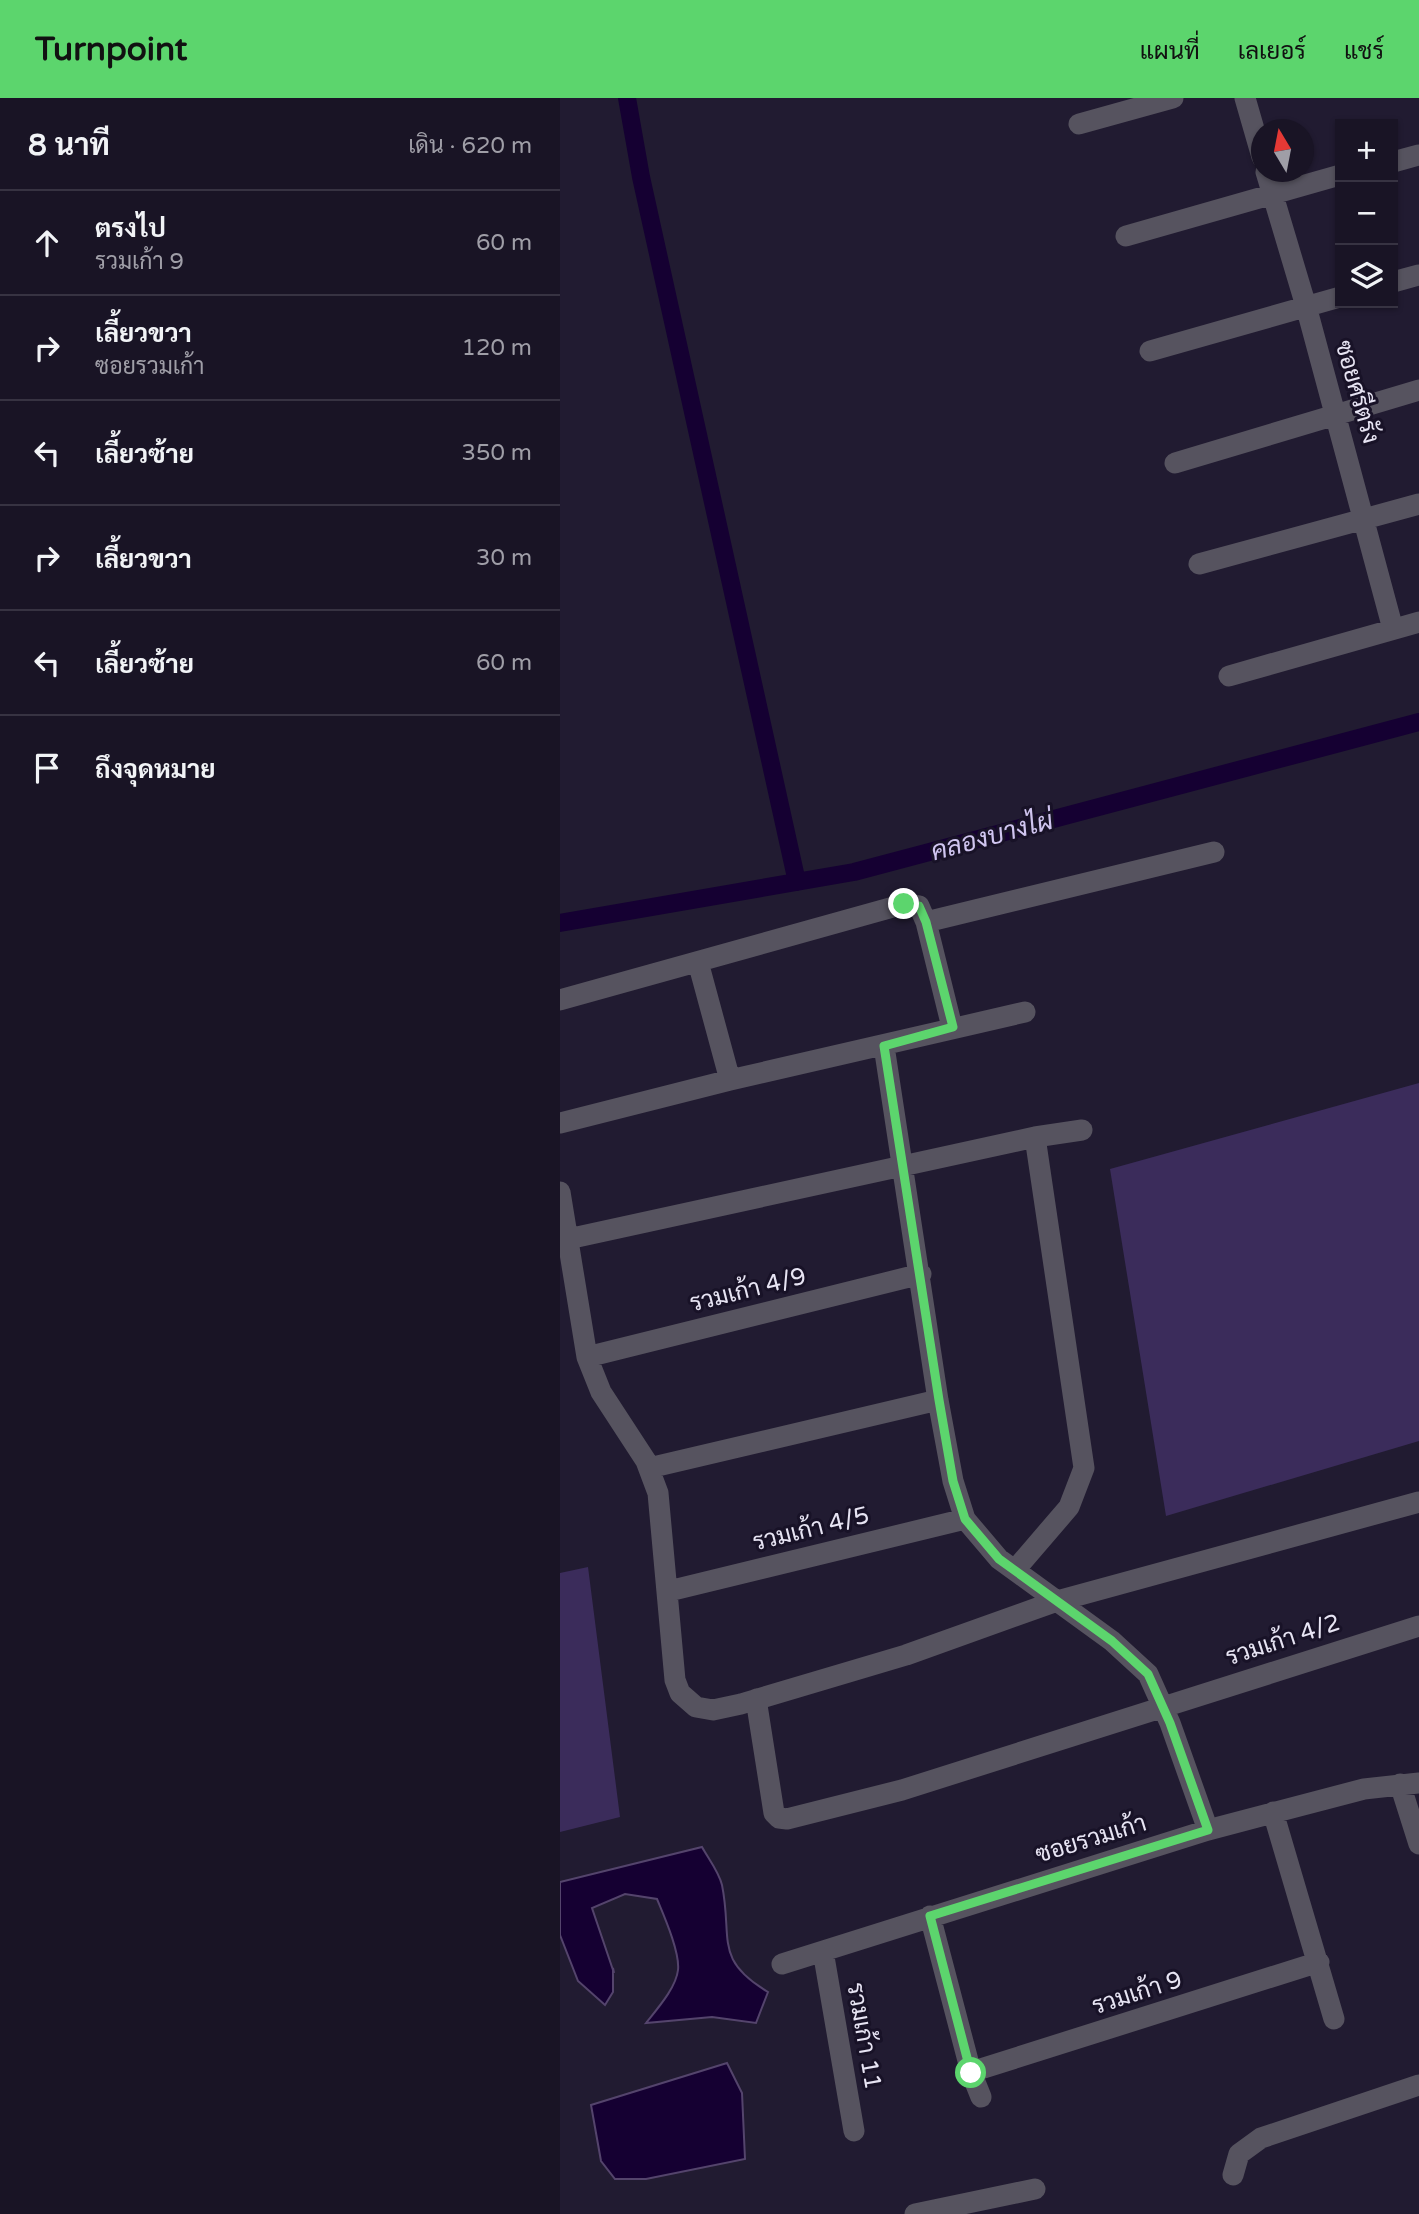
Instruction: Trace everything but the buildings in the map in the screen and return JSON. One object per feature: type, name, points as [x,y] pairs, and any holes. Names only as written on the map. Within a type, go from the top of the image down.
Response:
[{"type":"street","points":[[1079,124],[1173,98]]},
{"type":"street","points":[[1245,98],[1251,119]]},
{"type":"street","points":[[1398,161],[1419,155]]},
{"type":"street","points":[[1126,236],[1335,177]]},
{"type":"street","name":"ซอยศรีตรัง","points":[[1269,182],[1365,517],[1393,629]]},
{"type":"street","points":[[1398,281],[1419,275]]},
{"type":"street","points":[[1150,351],[1335,298]]},
{"type":"street","points":[[1175,463],[1419,390]]},
{"type":"street","points":[[1199,564],[1419,504]]},
{"type":"street","points":[[1228,676],[1419,622]]},
{"type":"street","points":[[926,922],[1214,852]]},
{"type":"street","points":[[560,1000],[904,904],[919,906],[926,922],[953,1027]]},
{"type":"street","points":[[698,962],[730,1080]]},
{"type":"street","points":[[560,1123],[730,1080],[1025,1012]]},
{"type":"street","points":[[884,1046],[939,1400],[953,1481],[965,1519],[999,1559],[1140,1664],[1163,1706],[1208,1830]]},
{"type":"street","points":[[568,1239],[904,1164],[1083,1130]]},
{"type":"street","points":[[1015,1570],[1069,1507],[1084,1468],[1035,1137]]},
{"type":"street","points":[[560,1192],[587,1357],[601,1392],[649,1468],[658,1493],[676,1680],[680,1693],[696,1707],[713,1710],[756,1699],[906,1655],[1054,1602],[1419,1502]]},
{"type":"street","name":"รวมเก้า 4/9","points":[[587,1357],[921,1274]]},
{"type":"street","points":[[649,1468],[939,1400]]},
{"type":"street","name":"รวมเก้า 4/5","points":[[669,1591],[965,1519]]},
{"type":"street","name":"รวมเก้า 4/2","points":[[756,1699],[774,1813],[779,1818],[788,1818],[901,1790],[1419,1626]]},
{"type":"street","points":[[1410,1783],[1419,1844]]},
{"type":"street","name":"ซอยรวมเก้า","points":[[782,1964],[1208,1830],[1364,1789],[1410,1783]]},
{"type":"street","points":[[1273,1812],[1334,2019]]},
{"type":"street","points":[[930,1916],[971,2073],[981,2097]]},
{"type":"street","name":"รวมเก้า 11","points":[[823,1951],[854,2131]]},
{"type":"street","name":"รวมเก้า 9","points":[[971,2073],[1319,1962]]},
{"type":"street","points":[[1233,2175],[1238,2154],[1261,2138],[1419,2085]]},
{"type":"street","points":[[915,2214],[1035,2189]]},
{"type":"shaded area","points":[[1419,1083],[1419,1441],[1166,1516],[1110,1169]]},
{"type":"shaded area","points":[[588,1567],[620,1817],[560,1832],[560,1573]]},
{"type":"shaded area","points":[[702,1847],[722,1885],[728,1946],[732,1958],[739,1969],[768,1992],[756,2023],[712,2017],[646,2023],[674,1984],[678,1970],[677,1954],[657,1899],[625,1894],[592,1908],[613,1970],[613,1992],[605,2005],[578,1981],[560,1935],[560,1882]]},
{"type":"shaded area","points":[[727,2063],[742,2093],[745,2159],[646,2179],[615,2179],[601,2161],[591,2105]]},
{"type":"waterway","points":[[627,98],[641,177],[797,882]]},
{"type":"waterway","name":"คลองบางไผ่","points":[[560,923],[854,872],[1419,722]]},
{"type":"route","points":[[904,904],[919,906],[926,922],[953,1027],[884,1046],[939,1400],[953,1481],[965,1519],[999,1559],[1054,1602],[1112,1641],[1148,1674],[1170,1723],[1208,1830],[930,1916],[971,2073]]}]
